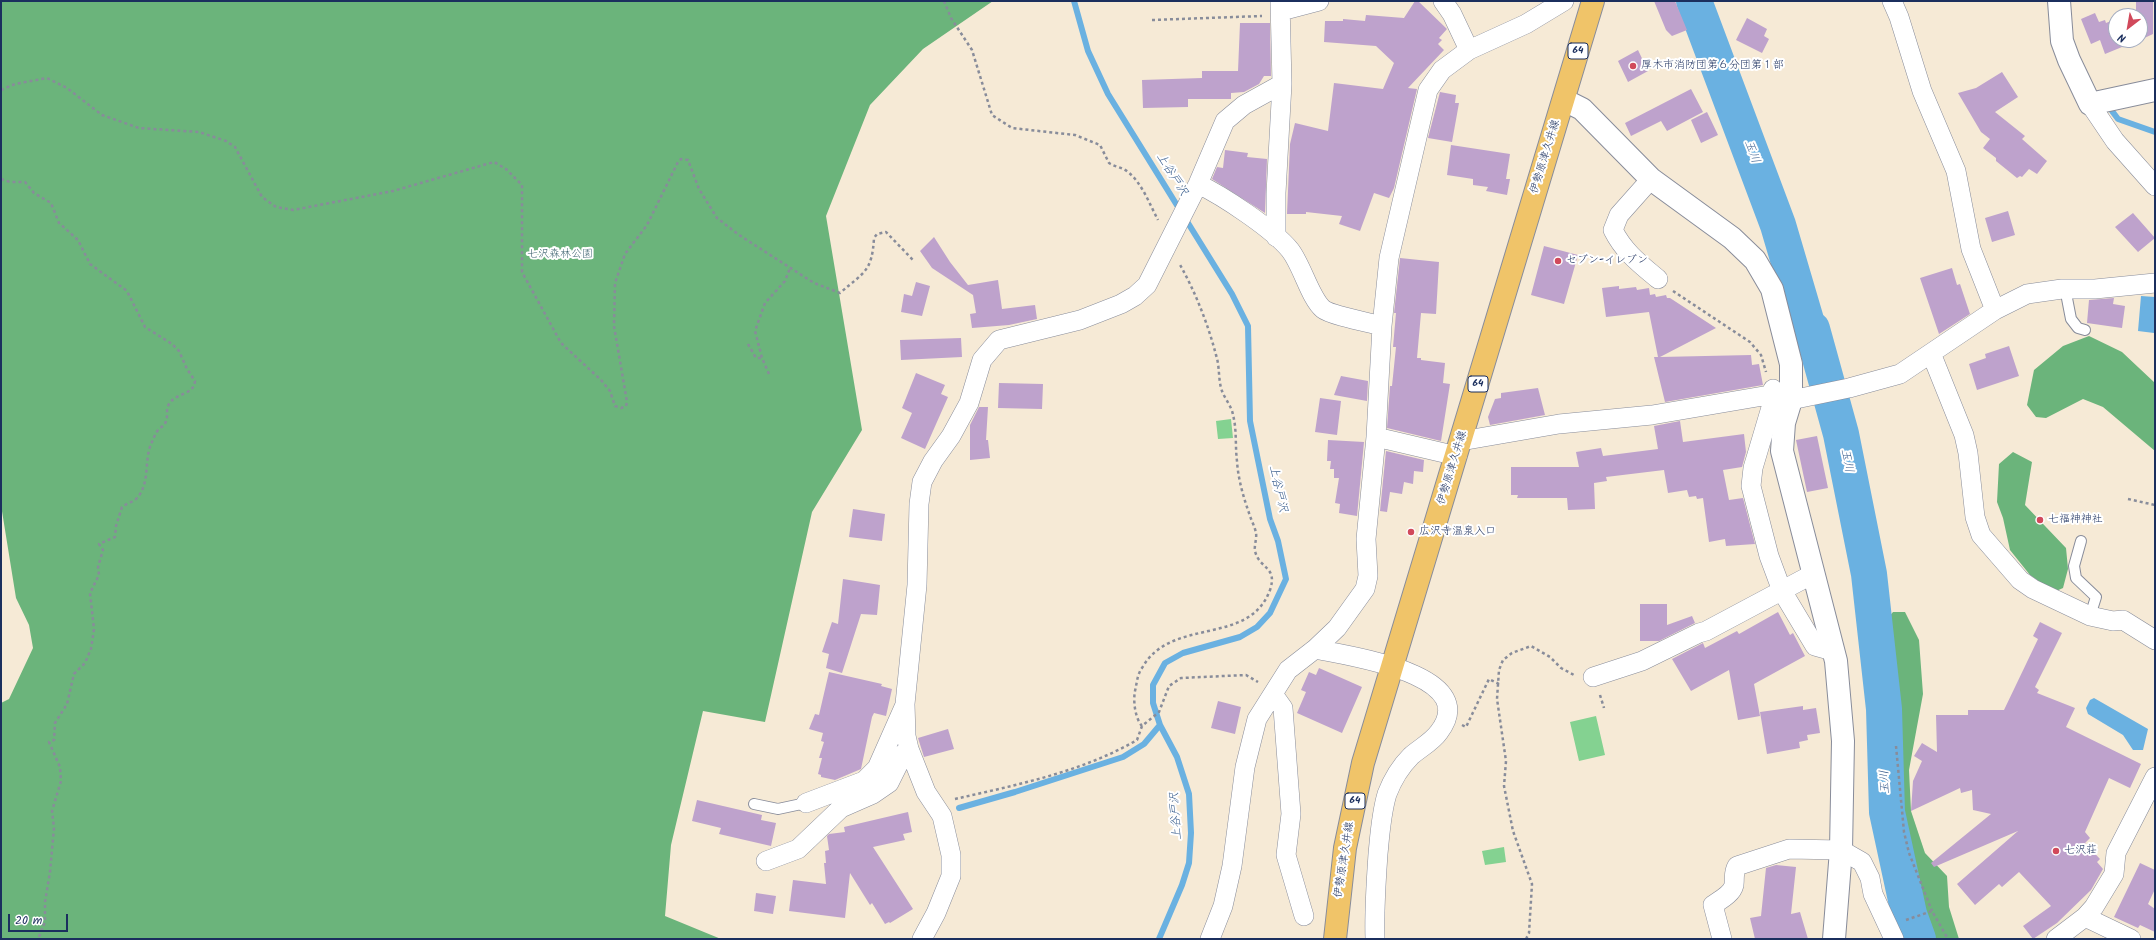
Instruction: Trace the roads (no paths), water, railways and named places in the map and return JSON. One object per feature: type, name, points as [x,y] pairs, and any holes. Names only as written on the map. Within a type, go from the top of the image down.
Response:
[{"type":"main road","name":"伊勢原津久井線","points":[[1335,939],[1345,848],[1363,763],[1593,1]]},
{"type":"street","points":[[1276,237],[1276,193],[1282,84],[1281,9],[1319,1]]},
{"type":"street","points":[[1443,1],[1452,14],[1469,50]]},
{"type":"street","points":[[1210,939],[1224,906],[1232,866],[1249,747],[1257,719],[1288,670],[1315,649],[1337,628],[1365,589],[1368,576],[1366,539],[1376,437],[1382,326],[1393,235],[1407,184],[1428,90],[1442,70],[1469,50],[1526,24],[1564,1]]},
{"type":"street","points":[[1892,1],[1899,17],[1922,91],[1956,170],[1971,249],[1996,310]]},
{"type":"street","points":[[2059,1],[2062,41],[2069,60],[2090,104],[2115,141],[2155,186]]},
{"type":"street","points":[[922,939],[936,913],[951,876],[951,855],[942,816],[935,803],[926,792],[909,749],[906,736],[905,704],[917,584],[919,504],[922,482],[933,461],[951,436],[969,404],[982,360],[999,340],[1080,320],[1121,304],[1135,296],[1147,285],[1194,192],[1225,122],[1244,105],[1282,84]]},
{"type":"street","points":[[2090,104],[2155,90]]},
{"type":"street","points":[[1564,100],[1582,109],[1651,179],[1732,238],[1755,260],[1772,289],[1791,364],[1753,468],[1750,486],[1769,556],[1782,591],[1815,646],[1834,651]]},
{"type":"street","points":[[1651,179],[1619,215],[1613,230],[1620,244],[1633,259],[1658,279]]},
{"type":"street","points":[[1194,192],[1215,192],[1276,237],[1290,251],[1316,301],[1324,310],[1382,326]]},
{"type":"street","points":[[1376,437],[1459,449],[1559,424],[1652,415],[1780,394],[1813,395],[1849,388],[1900,374],[1996,310],[2027,294],[2065,288],[2094,288],[2155,283]]},
{"type":"street","points":[[1930,353],[1964,435],[1968,453],[1975,517],[1981,535],[2020,580],[2033,589],[2090,616],[2113,621],[2123,620],[2155,640]]},
{"type":"street","points":[[1780,394],[1784,423],[1782,451],[1836,661],[1843,741],[1841,850],[1834,939]]},
{"type":"street","points":[[1593,676],[1642,662],[1699,633],[1706,631],[1813,574]]},
{"type":"street","points":[[1315,649],[1392,667],[1432,683],[1441,691],[1446,701],[1448,710],[1446,719],[1438,734],[1411,756],[1400,770],[1388,794],[1380,830],[1374,909],[1375,939]]},
{"type":"street","points":[[1274,692],[1283,708],[1291,814],[1286,856],[1304,916]]},
{"type":"street","points":[[806,803],[864,781],[877,768],[905,704]]},
{"type":"street","points":[[766,861],[798,849],[841,808],[873,794],[888,783],[904,753],[909,749]]},
{"type":"street","points":[[2056,939],[2085,917],[2094,907],[2114,874],[2116,853],[2155,777]]},
{"type":"street","points":[[1722,939],[1713,905],[1728,894],[1734,886],[1734,871],[1737,866],[1789,849],[1841,850],[1862,862],[1870,878],[1873,894],[1890,933]]},
{"type":"street","points":[[2085,917],[2131,939]]},
{"type":"lane","points":[[2065,288],[2071,319],[2078,328],[2085,330]]},
{"type":"lane","points":[[2081,541],[2074,566],[2076,578],[2096,597],[2090,616]]},
{"type":"lane","points":[[754,804],[778,809],[806,803]]},
{"type":"water","points":[[2141,296],[2155,297],[2154,333],[2138,331]]},
{"type":"water","points":[[2094,698],[2148,729],[2143,750],[2133,750],[2123,735],[2088,714],[2086,708],[2090,700]]},
{"type":"waterway","name":"上谷戸沢","points":[[1074,1],[1088,51],[1108,94],[1232,294],[1248,326],[1250,421],[1270,519],[1278,541],[1286,579],[1270,613],[1257,627],[1240,637],[1183,653],[1165,663],[1153,685],[1153,703],[1160,725],[1177,757],[1189,794],[1191,833],[1189,863],[1182,885],[1159,939]]},
{"type":"waterway","name":"玉川","points":[[1694,1],[1778,225],[1808,327],[1812,329],[1841,434],[1869,574],[1884,709],[1887,812],[1909,914],[1918,939]]},
{"type":"waterway","points":[[2112,111],[2118,119],[2155,132]]},
{"type":"waterway","points":[[959,808],[1015,792],[1123,757],[1144,744],[1160,725]]},
{"type":"place","name":"厚木市消防団第６分団第１部","points":[[1633,66]]},
{"type":"place","name":"セブン-イレブン","points":[[1558,261]]},
{"type":"place","name":"七福神神社","points":[[2040,520]]},
{"type":"place","name":"広沢寺温泉入口","points":[[1411,532]]},
{"type":"place","name":"七沢荘","points":[[2056,851]]},
{"type":"park label","name":"七沢森林公園","points":[[560,255]]}]
